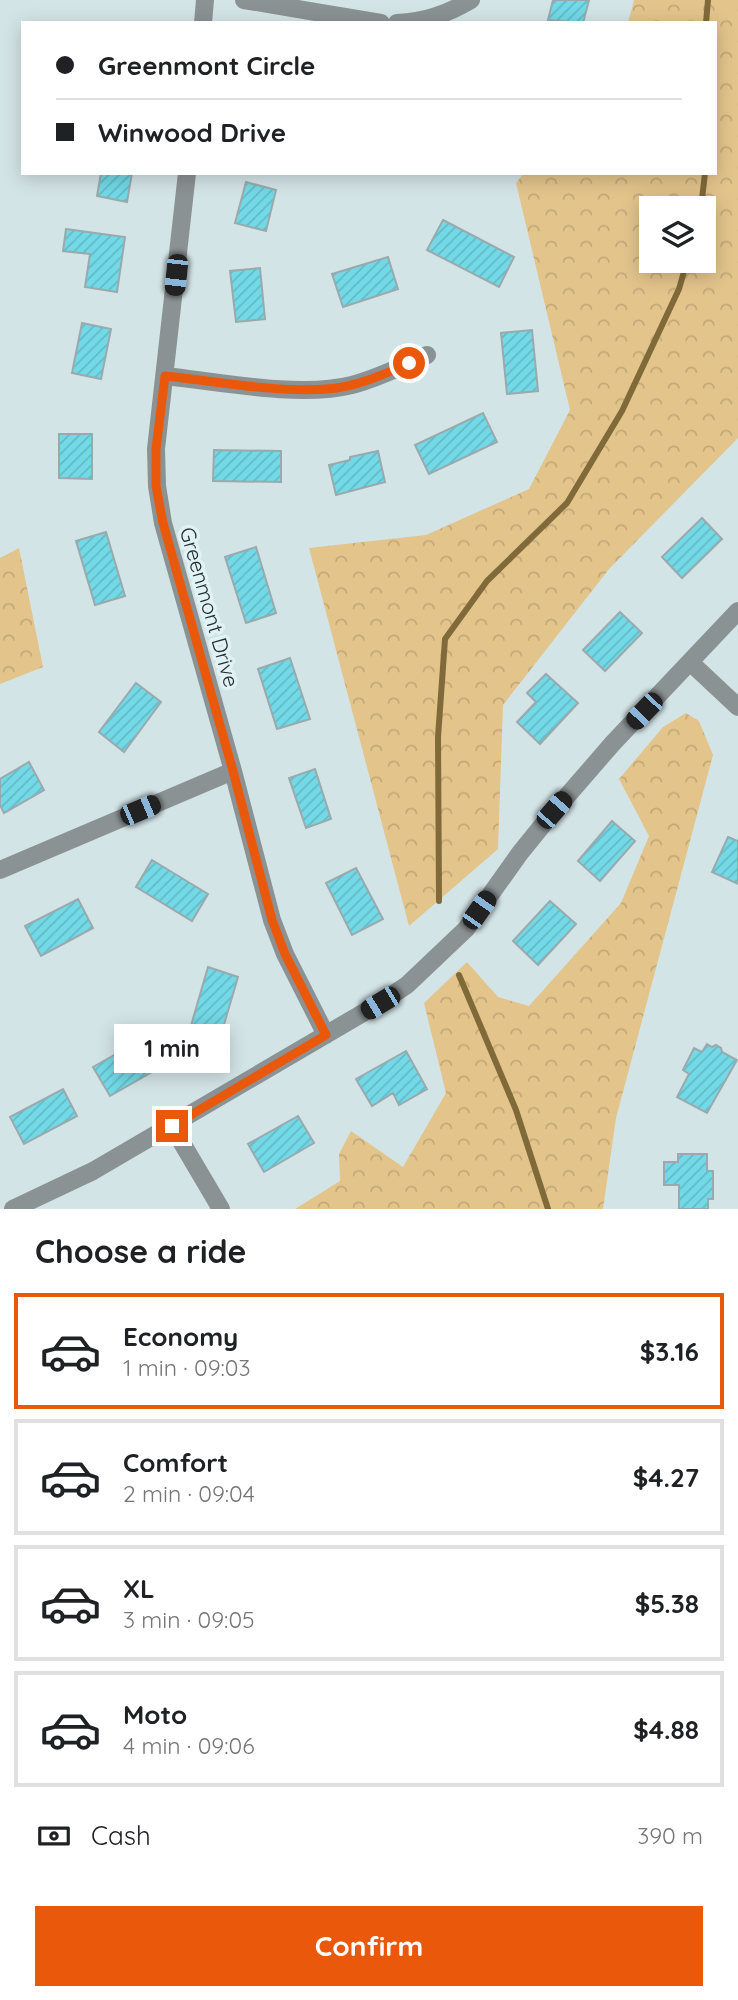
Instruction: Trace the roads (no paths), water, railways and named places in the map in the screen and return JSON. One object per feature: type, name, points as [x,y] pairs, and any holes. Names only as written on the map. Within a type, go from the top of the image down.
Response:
[{"type":"street","points":[[203,21],[205,0]]},
{"type":"street","points":[[244,0],[369,21]]},
{"type":"street","points":[[418,21],[436,17],[471,0]]},
{"type":"street","name":"Greenmont Drive","points":[[187,175],[156,449],[159,499],[163,523],[272,920],[285,954],[326,1035]]},
{"type":"street","points":[[165,376],[298,390],[328,389],[373,379],[427,355]]},
{"type":"street","points":[[13,1209],[93,1171],[407,985],[466,929],[554,810],[613,743],[738,611]]},
{"type":"street","points":[[691,663],[738,708]]},
{"type":"street","points":[[0,870],[233,771]]},
{"type":"street","points":[[172,1126],[221,1209]]},
{"type":"waterway","points":[[706,21],[708,0]]},
{"type":"waterway","points":[[702,196],[705,175]]},
{"type":"waterway","points":[[439,901],[438,737],[445,639],[487,581],[567,503],[622,411],[679,289],[684,273]]},
{"type":"waterway","points":[[459,975],[516,1110],[548,1209]]}]
